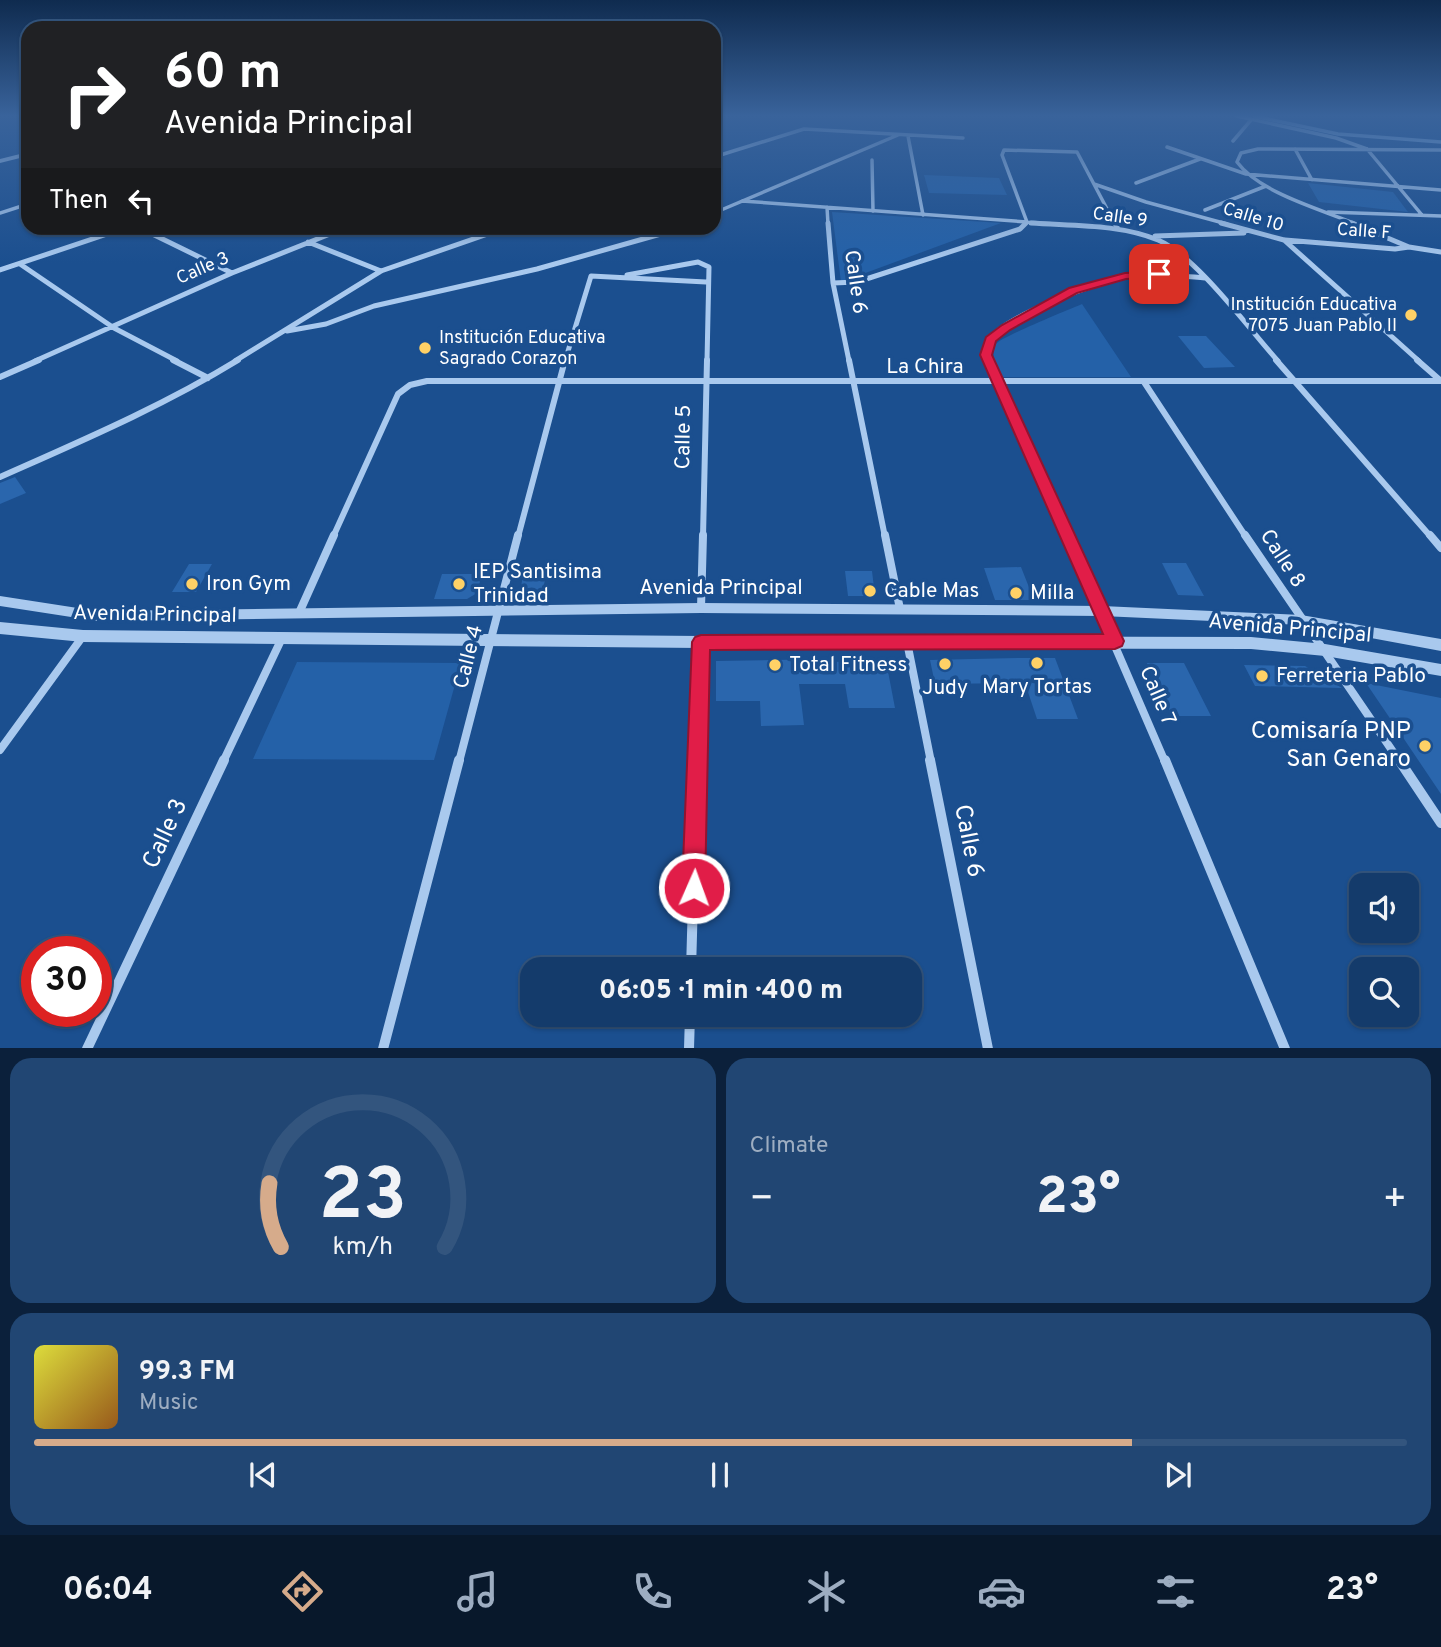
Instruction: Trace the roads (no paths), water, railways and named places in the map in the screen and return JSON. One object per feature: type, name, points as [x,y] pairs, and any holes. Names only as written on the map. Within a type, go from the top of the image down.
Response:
[{"type":"street","points":[[721,210],[827,165]]},
{"type":"street","points":[[872,165],[873,211]]},
{"type":"street","points":[[913,165],[923,215]]},
{"type":"street","points":[[833,283],[857,282],[1020,229],[1027,222],[1007,165]]},
{"type":"street","points":[[1083,165],[1118,229]]},
{"type":"street","points":[[1136,183],[1184,165]]},
{"type":"street","points":[[1218,165],[1246,174],[1441,190]]},
{"type":"street","points":[[1239,165],[1246,174],[1266,186],[1409,247]]},
{"type":"street","points":[[1304,165],[1312,180]]},
{"type":"street","points":[[1381,165],[1422,215]]},
{"type":"street","name":"Calle 10","points":[[1093,184],[1284,240],[1441,381]]},
{"type":"street","points":[[1205,210],[1266,186]]},
{"type":"street","name":"Calle 9","points":[[742,201],[1118,229],[1153,237],[1173,246],[1205,278],[1293,382],[1441,548]]},
{"type":"street","points":[[0,213],[21,206]]},
{"type":"street","name":"Calle 6","points":[[827,208],[833,283],[900,609]]},
{"type":"street","points":[[1324,212],[1441,216]]},
{"type":"street","points":[[1153,237],[1252,232]]},
{"type":"street","points":[[0,270],[105,235]]},
{"type":"street","points":[[153,235],[232,273]]},
{"type":"street","name":"Calle 3","points":[[0,377],[232,273],[326,235]]},
{"type":"street","points":[[0,477],[103,431],[208,378],[381,271],[485,235]]},
{"type":"street","points":[[285,331],[326,324],[387,303],[537,269],[657,235]]},
{"type":"street","name":"Calle F","points":[[1284,240],[1409,247],[1441,252]]},
{"type":"street","points":[[308,242],[381,271]]},
{"type":"street","name":"Calle 5","points":[[613,277],[698,262],[709,267],[706,282],[701,608]]},
{"type":"street","points":[[20,264],[114,328],[208,378]]},
{"type":"street","name":"Calle 7","points":[[1205,278],[1159,274],[1125,276],[1073,291],[1006,327],[990,339],[986,355],[1115,641],[1285,1048]]},
{"type":"street","name":"Calle 4","points":[[383,1048],[559,380],[591,276],[613,277]]},
{"type":"street","points":[[613,277],[706,282]]},
{"type":"street","name":"La Chira","points":[[299,613],[398,394],[410,385],[427,381],[1441,381]]},
{"type":"street","name":"Calle 8","points":[[1144,382],[1301,620],[1325,650],[1439,818]]},
{"type":"street","name":"Avenida Principal","points":[[0,601],[97,615],[701,608],[1102,611],[1301,620],[1441,645]]},
{"type":"street","name":"Avenida Principal","points":[[0,628],[83,636],[701,642],[1251,643],[1325,650],[1441,670]]},
{"type":"street","points":[[0,750],[83,636]]},
{"type":"street","name":"Calle 3","points":[[87,1048],[282,638]]},
{"type":"street","points":[[691,957],[701,642]]},
{"type":"street","name":"Calle 6","points":[[907,642],[988,1048]]},
{"type":"street","points":[[688,1048],[689,1027]]},
{"type":"place","name":"Institución Educativa 7075 Juan Pablo II","points":[[1411,315]]},
{"type":"place","name":"Institución Educativa Sagrado Corazon","points":[[425,348]]},
{"type":"place","name":"Iron Gym","points":[[192,584]]},
{"type":"place","name":"IEP Santisima Trinidad","points":[[459,584]]},
{"type":"place","name":"Cable Mas","points":[[870,591]]},
{"type":"place","name":"Milla","points":[[1016,593]]},
{"type":"place","name":"Mary Tortas","points":[[1037,663]]},
{"type":"place","name":"Judy","points":[[945,664]]},
{"type":"place","name":"Total Fitness","points":[[775,665]]},
{"type":"place","name":"Ferreteria Pablo","points":[[1262,676]]},
{"type":"place","name":"Comisaría PNP San Genaro","points":[[1425,746]]}]
